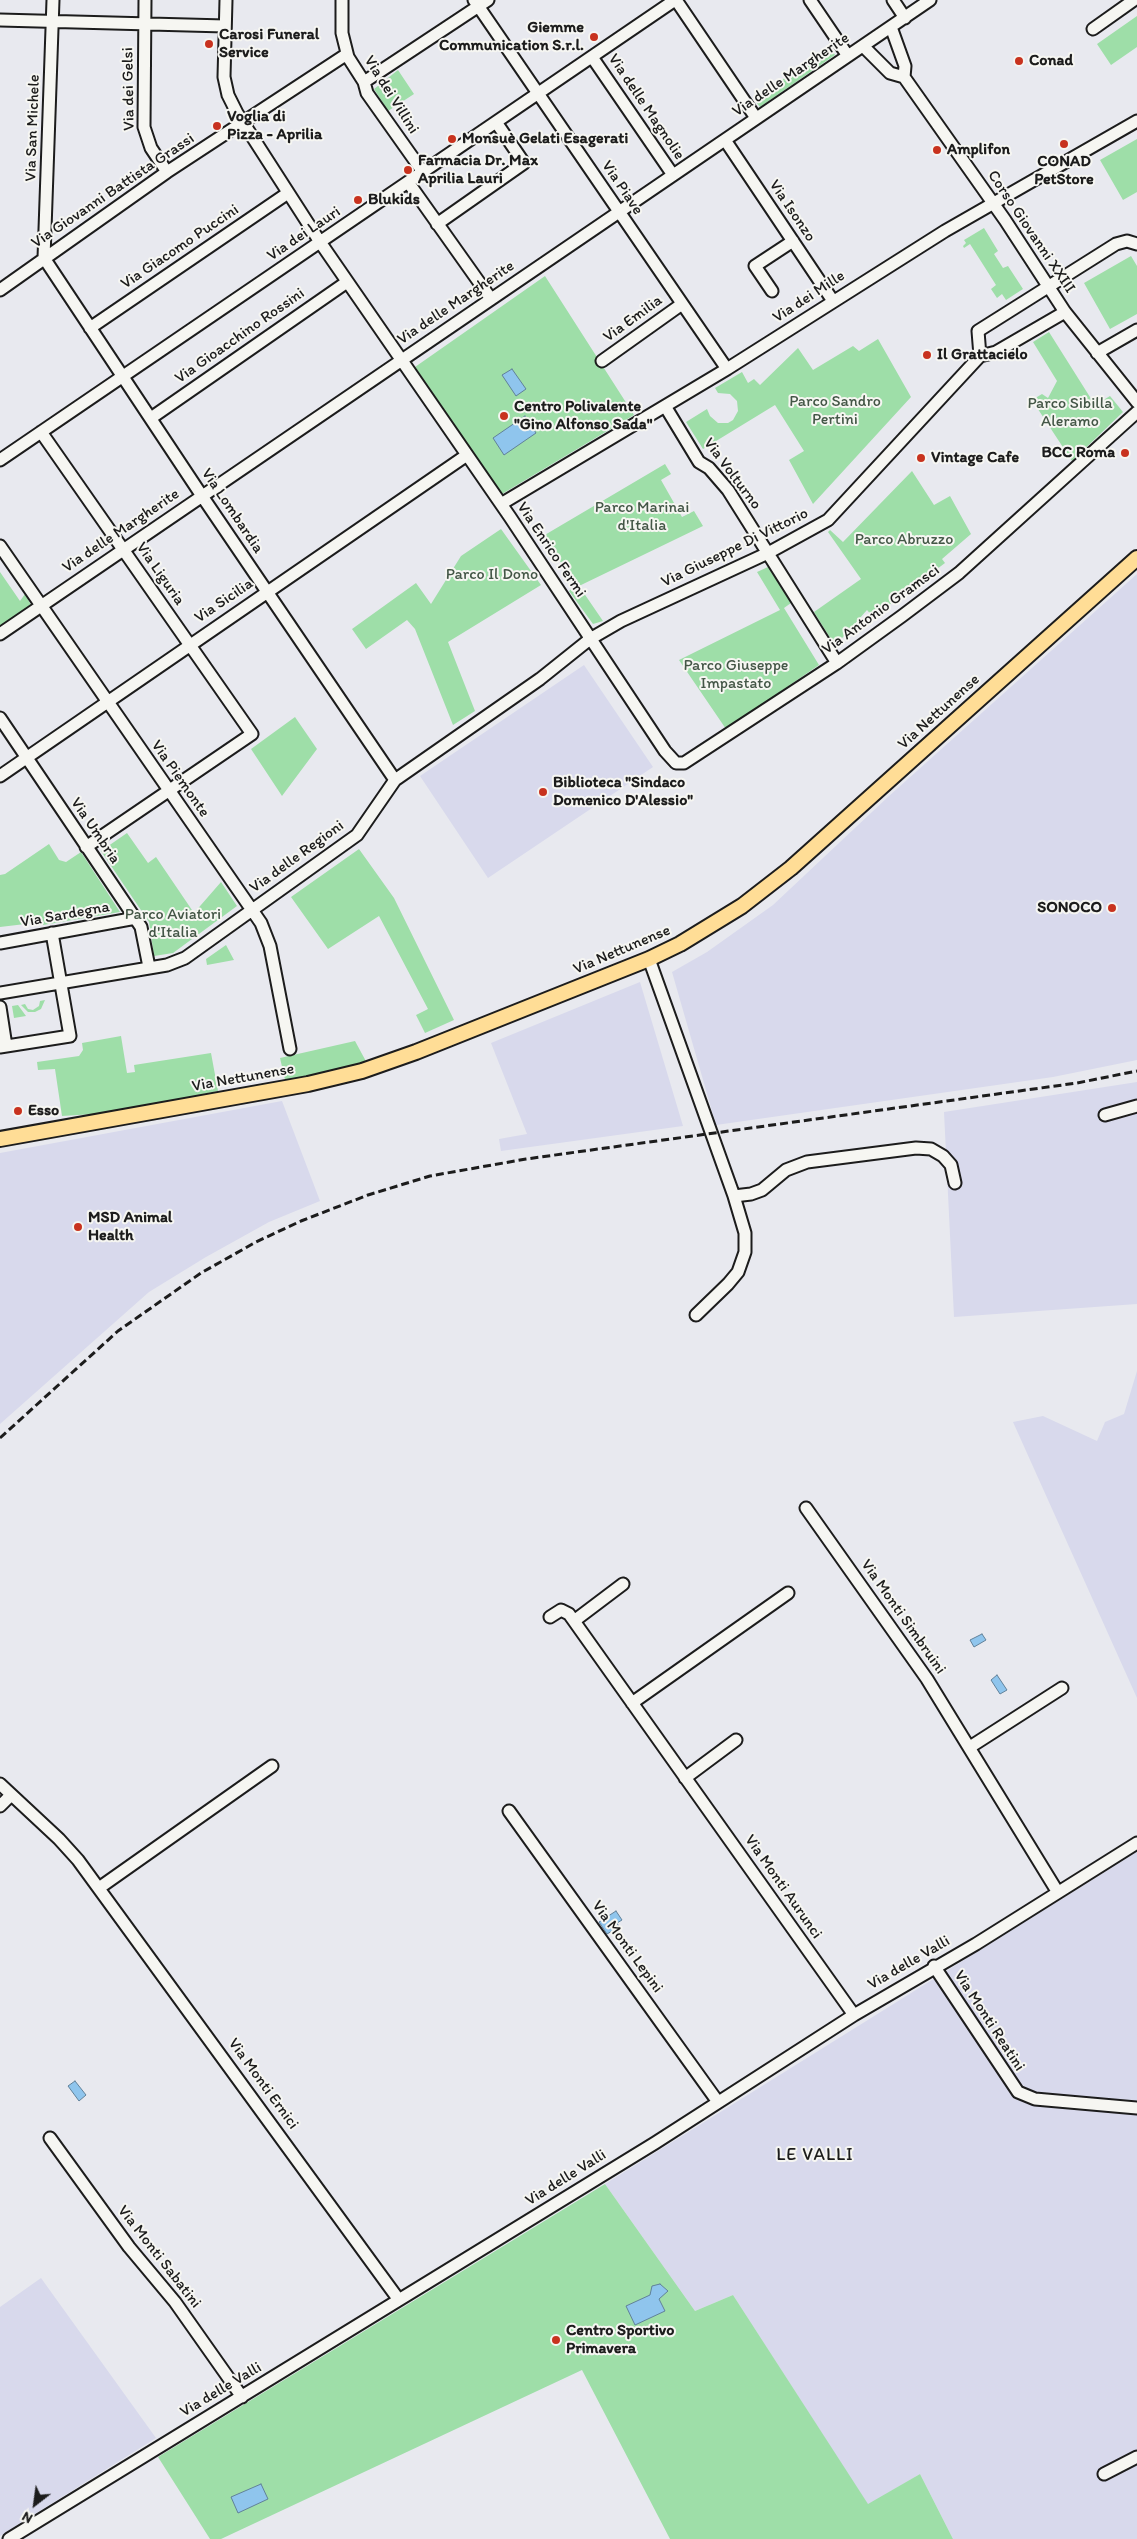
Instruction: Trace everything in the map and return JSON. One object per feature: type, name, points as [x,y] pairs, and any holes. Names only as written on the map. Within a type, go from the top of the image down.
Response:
[{"type":"main road","name":"Via Nettunense","points":[[0,1139],[308,1084],[362,1070],[416,1052],[649,959],[708,929],[760,893],[1137,558]]},
{"type":"street","name":"Via San Michele","points":[[44,258],[53,0]]},
{"type":"street","name":"Via dei Gelsi","points":[[146,0],[144,127],[151,148],[167,172]]},
{"type":"street","name":"Via Enrico Fermi","points":[[226,0],[223,67],[230,99],[244,123],[320,242],[501,504],[671,759]]},
{"type":"street","name":"Via dei Villini","points":[[342,0],[342,33],[347,54],[364,82],[367,92],[423,172]]},
{"type":"street","points":[[676,0],[756,118]]},
{"type":"street","name":"Via dei Lauri","points":[[0,460],[676,0]]},
{"type":"street","points":[[810,0],[848,56]]},
{"type":"street","points":[[893,0],[905,18]]},
{"type":"street","name":"Via delle Margherite","points":[[0,634],[930,0]]},
{"type":"street","points":[[1093,29],[1134,0]]},
{"type":"street","points":[[364,82],[480,2]]},
{"type":"street","name":"Via Piave","points":[[480,2],[538,93],[727,369]]},
{"type":"street","points":[[0,20],[225,26]]},
{"type":"street","points":[[863,46],[890,72],[904,77],[905,66],[892,27]]},
{"type":"street","name":"Via Giovanni Battista Grassi","points":[[0,290],[167,172],[347,54]]},
{"type":"street","name":"Via delle Magnolie","points":[[592,57],[673,175]]},
{"type":"street","name":"Corso Giovanni XXIII","points":[[904,77],[993,203],[1065,312],[1137,402]]},
{"type":"street","name":"Via dei Mille","points":[[501,504],[727,369],[833,301],[993,203],[1137,120]]},
{"type":"street","points":[[437,224],[524,163],[496,122]]},
{"type":"street","name":"Via Isonzo","points":[[724,140],[833,301]]},
{"type":"street","points":[[408,182],[491,299]]},
{"type":"street","name":"Via Giacomo Puccini","points":[[90,328],[288,193]]},
{"type":"street","points":[[772,291],[755,266],[793,241]]},
{"type":"street","points":[[980,356],[978,331],[1116,244],[1127,242],[1137,244]]},
{"type":"street","name":"Via Lombardia","points":[[44,258],[266,592],[395,780]]},
{"type":"street","name":"Via Gioacchino Rossini","points":[[151,418],[347,282]]},
{"type":"street","name":"Via Emilia","points":[[602,361],[682,304]]},
{"type":"street","name":"Via Giuseppe Di Vittorio","points":[[590,639],[621,621],[768,553],[812,530],[836,512],[980,356],[996,352],[1065,312]]},
{"type":"street","points":[[1097,354],[1137,330]]},
{"type":"street","name":"Via Volturno","points":[[665,406],[699,462],[709,468],[728,490],[837,663]]},
{"type":"street","name":"Via Antonio Gramsci","points":[[671,759],[676,763],[684,763],[837,663],[959,573],[1137,412]]},
{"type":"street","name":"Via Liguria","points":[[42,432],[252,734],[168,790]]},
{"type":"street","name":"Via Sicilia","points":[[0,776],[189,644],[467,455]]},
{"type":"street","name":"Via Piemonte","points":[[0,546],[264,928],[269,942],[290,1048]]},
{"type":"street","name":"Via delle Regioni","points":[[0,992],[149,968],[170,964],[185,958],[357,835],[395,780],[540,679],[590,639]]},
{"type":"street","name":"Via Umbria","points":[[0,718],[136,918],[141,927],[149,968]]},
{"type":"street","points":[[86,847],[168,790]]},
{"type":"street","name":"Via Sardegna","points":[[0,943],[136,918]]},
{"type":"street","points":[[0,1007],[3,1047],[70,1036],[52,933]]},
{"type":"street","points":[[649,959],[734,1196],[745,1233],[742,1263],[728,1284],[696,1315]]},
{"type":"street","points":[[1105,1115],[1137,1106]]},
{"type":"street","points":[[734,1196],[759,1192],[786,1170],[807,1162],[916,1148],[931,1149],[943,1156],[951,1165],[955,1183]]},
{"type":"street","name":"Via Monti Simbruini","points":[[806,1508],[914,1660],[1057,1892]]},
{"type":"street","points":[[550,1617],[562,1610],[568,1613],[574,1621],[623,1584]]},
{"type":"street","points":[[632,1703],[788,1593]]},
{"type":"street","name":"Via Monti Aurunci","points":[[574,1621],[854,2015]]},
{"type":"street","points":[[970,1748],[1062,1688]]},
{"type":"street","points":[[685,1778],[736,1740]]},
{"type":"street","points":[[99,1888],[272,1766]]},
{"type":"street","name":"Via Monti Ernici","points":[[0,1784],[59,1839],[99,1888],[399,2300]]},
{"type":"street","points":[[0,1806],[11,1796]]},
{"type":"street","name":"Via Monti Lepini","points":[[509,1811],[718,2102]]},
{"type":"street","name":"Via delle Valli","points":[[10,2539],[655,2143],[854,2015],[934,1966],[976,1944],[1137,1843]]},
{"type":"street","name":"Via Monti Reatini","points":[[934,1966],[1018,2092],[1035,2099],[1137,2108]]},
{"type":"street","name":"Via Monti Sabatini","points":[[50,2138],[129,2247],[175,2302],[242,2397]]},
{"type":"street","points":[[1104,2474],[1137,2456]]},
{"type":"shaded area","points":[[1137,574],[1137,1060],[1053,1077],[716,1125],[672,972],[707,952],[773,905],[889,796]]},
{"type":"shaded area","points":[[584,665],[653,767],[488,878],[420,776]]},
{"type":"shaded area","points":[[640,982],[683,1126],[501,1151],[499,1139],[527,1134],[491,1043]]},
{"type":"shaded area","points":[[1137,1082],[1137,1304],[954,1317],[944,1112]]},
{"type":"shaded area","points":[[282,1101],[320,1201],[269,1222],[206,1257],[149,1292],[0,1424],[0,1153]]},
{"type":"shaded area","points":[[1137,1371],[1137,1698],[1013,1422],[1043,1416],[1097,1441],[1105,1422],[1124,1414]]},
{"type":"shaded area","points":[[1137,1852],[1137,2539],[953,2539],[920,2474],[868,2505],[733,2295],[695,2311],[605,2184]]},
{"type":"shaded area","points":[[41,2278],[156,2438],[0,2536],[0,2307]]},
{"type":"green space","points":[[1137,16],[1137,47],[1111,65],[1097,44]]},
{"type":"green space","points":[[830,47],[835,55],[760,107],[754,99]]},
{"type":"green space","points":[[398,70],[414,94],[388,111],[374,89]]},
{"type":"green space","points":[[1137,139],[1137,192],[1123,200],[1100,160]]},
{"type":"green space","points":[[984,228],[998,251],[994,254],[1003,268],[1008,266],[1023,289],[1006,300],[1002,294],[997,298],[991,289],[996,285],[970,244],[964,248],[963,246],[966,243],[964,240]]},
{"type":"green space","points":[[1131,256],[1137,266],[1137,314],[1110,329],[1084,283]]},
{"type":"green space","points":[[545,276],[634,415],[502,494],[415,367]]},
{"type":"green space","name":"Parco Sibilla Aleramo","points":[[1049,332],[1095,405],[1110,396],[1123,412],[1072,461],[1032,400],[1042,394],[1048,398],[1057,381],[1033,342]]},
{"type":"green space","name":"Parco Sandro Pertini","points":[[878,339],[911,397],[813,504],[789,460],[804,451],[775,405],[703,449],[686,422],[707,409],[710,416],[718,423],[728,423],[733,420],[738,411],[737,401],[730,394],[718,393],[715,388],[742,372],[748,383],[754,379],[760,385],[798,348],[813,370],[853,346],[859,351]]},
{"type":"green space","name":"Parco Marinai d'Italia","points":[[665,464],[671,474],[661,480],[682,517],[694,511],[703,526],[579,586],[603,621],[593,624],[569,591],[576,585],[543,536]]},
{"type":"green space","name":"Parco Abruzzo","points":[[912,471],[934,505],[950,496],[971,534],[942,559],[945,563],[873,617],[867,610],[835,646],[814,612],[861,579],[828,532],[830,530],[843,542]]},
{"type":"green space","name":"Parco Il Dono","points":[[501,529],[541,585],[448,642],[475,711],[453,725],[415,629],[407,620],[366,649],[352,629],[416,583],[431,604],[461,556]]},
{"type":"green space","name":"Parco Giuseppe Impastato","points":[[768,567],[791,603],[784,608],[819,665],[726,729],[679,660],[780,610],[757,572]]},
{"type":"green space","points":[[0,572],[20,601],[25,594],[31,605],[0,626]]},
{"type":"green space","points":[[295,717],[317,749],[282,796],[251,749]]},
{"type":"green space","name":"Parco Aviatori d'Italia","points":[[127,833],[148,863],[156,857],[194,913],[221,882],[237,906],[173,953],[154,956],[149,922],[101,851]]},
{"type":"green space","points":[[49,844],[59,860],[66,862],[81,852],[120,912],[43,925],[42,922],[0,927],[0,875],[5,874]]},
{"type":"green space","points":[[359,849],[394,898],[454,1020],[425,1033],[416,1015],[428,1009],[379,916],[328,949],[291,897]]},
{"type":"green space","points":[[226,945],[234,960],[207,965],[206,959]]},
{"type":"green space","points":[[45,1000],[41,1009],[35,1012],[28,1012],[21,1005],[25,1004],[28,1009],[33,1010],[39,1006],[40,1001]]},
{"type":"green space","points":[[18,1005],[26,1016],[14,1018],[12,1006]]},
{"type":"green space","points":[[121,1036],[127,1073],[135,1072],[134,1065],[211,1053],[218,1091],[111,1113],[62,1116],[55,1069],[38,1070],[37,1062],[79,1056],[83,1050],[82,1043]]},
{"type":"green space","points":[[355,1041],[368,1065],[286,1084],[280,1058]]},
{"type":"green space","name":"Centro Sportivo Primavera","points":[[605,2184],[695,2311],[733,2295],[868,2504],[920,2474],[953,2539],[670,2539],[582,2370],[221,2539],[210,2539],[158,2457]]},
{"type":"water","points":[[512,369],[526,389],[516,396],[502,375]]},
{"type":"water","points":[[525,416],[536,433],[504,455],[493,438]]},
{"type":"water","points":[[982,1634],[986,1640],[974,1647],[970,1640]]},
{"type":"water","points":[[997,1675],[1007,1690],[1000,1694],[991,1680]]},
{"type":"water","points":[[616,1911],[622,1920],[617,1923],[619,1927],[607,1934],[599,1922]]},
{"type":"water","points":[[75,2081],[86,2095],[79,2101],[68,2086]]},
{"type":"water","points":[[660,2284],[668,2291],[659,2299],[665,2311],[635,2325],[626,2306],[650,2295],[652,2286]]},
{"type":"water","points":[[261,2484],[268,2499],[238,2513],[231,2497]]},
{"type":"railway","points":[[0,1438],[118,1331],[201,1273],[256,1242],[301,1221],[368,1195],[430,1176],[526,1159],[1077,1083],[1137,1071]]},
{"type":"place","name":"Giemme Communication S.r.l.","points":[[594,37]]},
{"type":"place","name":"Carosi Funeral Service","points":[[209,44]]},
{"type":"place","name":"Conad","points":[[1019,61]]},
{"type":"place","name":"Voglia di Pizza - Aprilia","points":[[217,126]]},
{"type":"place","name":"Monsuè Gelati Esagerati","points":[[452,139]]},
{"type":"place","name":"CONAD PetStore","points":[[1064,144]]},
{"type":"place","name":"Amplifon","points":[[937,150]]},
{"type":"place","name":"Farmacia Dr. Max Aprilia Lauri","points":[[408,170]]},
{"type":"place","name":"Blukids","points":[[358,200]]},
{"type":"place","name":"Il Grattacielo","points":[[927,355]]},
{"type":"place","name":"Centro Polivalente \"Gino Alfonso Sada\"","points":[[504,416]]},
{"type":"place","name":"BCC Roma","points":[[1125,453]]},
{"type":"place","name":"Vintage Cafe","points":[[921,458]]},
{"type":"place","name":"Biblioteca \"Sindaco Domenico D'Alessio\"","points":[[543,792]]},
{"type":"place","name":"SONOCO","points":[[1112,908]]},
{"type":"place","name":"Esso","points":[[18,1111]]},
{"type":"place","name":"MSD Animal Health","points":[[78,1227]]},
{"type":"place","name":"Centro Sportivo Primavera","points":[[556,2340]]},
{"type":"district","name":"LE VALLI","points":[[815,2155]]}]
